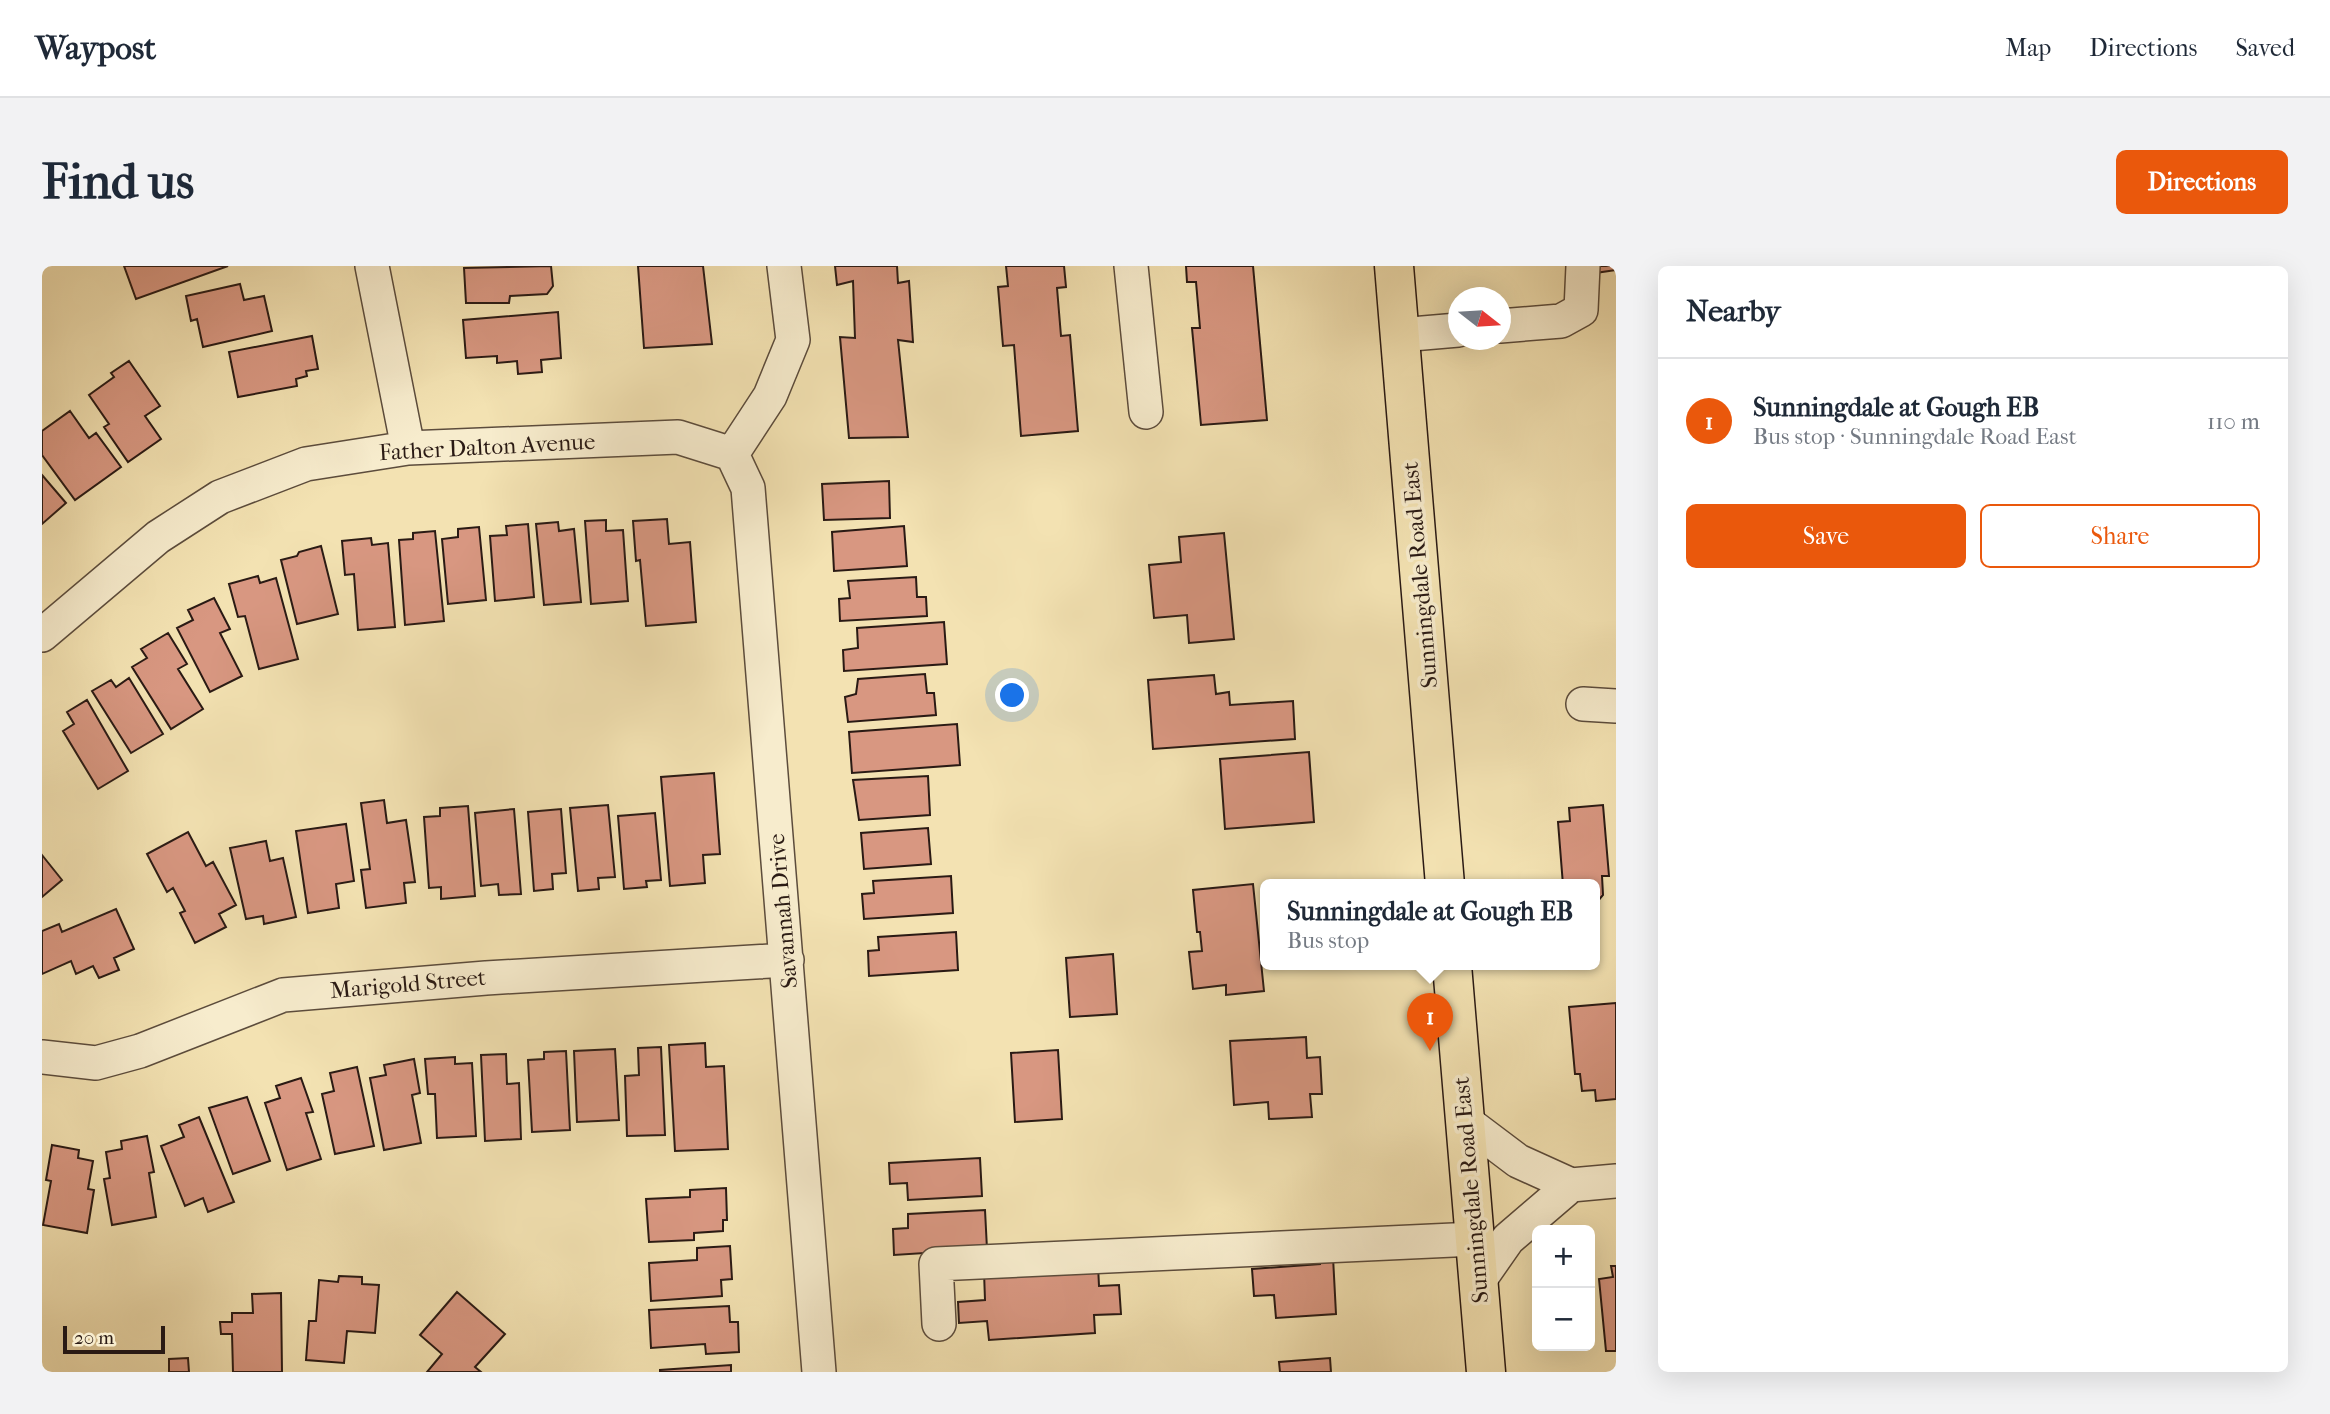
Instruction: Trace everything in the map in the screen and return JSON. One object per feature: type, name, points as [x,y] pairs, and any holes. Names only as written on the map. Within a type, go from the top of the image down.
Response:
[{"type":"main road","name":"Sunningdale Road East","points":[[1394,266],[1445,879]]},
{"type":"main road","name":"Sunningdale Road East","points":[[1452,970],[1486,1372]]},
{"type":"street","points":[[372,266],[408,448]]},
{"type":"street","points":[[732,453],[770,396],[793,340],[784,266]]},
{"type":"street","points":[[1132,266],[1146,412]]},
{"type":"street","points":[[1511,325],[1561,321],[1581,310],[1583,266]]},
{"type":"street","points":[[1400,335],[1448,331]]},
{"type":"street","name":"Father Dalton Avenue","points":[[42,635],[158,537],[220,497],[306,464],[408,448],[678,437],[732,453]]},
{"type":"street","name":"Savannah Drive","points":[[732,453],[748,488],[819,1372]]},
{"type":"street","points":[[1583,704],[1616,706]]},
{"type":"street","name":"Marigold Street","points":[[42,1057],[96,1063],[140,1051],[283,995],[486,978],[787,960]]},
{"type":"street","points":[[1465,1121],[1518,1161],[1571,1185],[1616,1181]]},
{"type":"street","points":[[1478,1282],[1508,1239],[1571,1185]]},
{"type":"street","points":[[939,1324],[936,1264],[1475,1239]]},
{"type":"building","points":[[124,266],[228,266],[136,299]]},
{"type":"building","points":[[551,266],[553,286],[547,294],[510,296],[509,303],[466,303],[464,268]]},
{"type":"building","points":[[638,266],[703,266],[712,344],[644,348]]},
{"type":"building","points":[[835,266],[897,266],[898,283],[909,281],[913,342],[898,340],[908,437],[849,438],[840,337],[855,338],[853,281],[837,285]]},
{"type":"building","points":[[1006,266],[1064,266],[1066,287],[1057,288],[1061,336],[1070,335],[1078,431],[1021,436],[1014,345],[1003,346],[998,287],[1008,286]]},
{"type":"building","points":[[1186,266],[1253,266],[1267,420],[1201,425],[1192,328],[1200,328],[1196,282],[1187,282]]},
{"type":"building","points":[[1594,266],[1616,266],[1616,270],[1595,273]]},
{"type":"building","points":[[240,284],[244,300],[264,296],[272,331],[203,347],[197,319],[191,321],[186,296]]},
{"type":"building","points":[[558,312],[561,358],[541,360],[542,372],[518,374],[517,361],[497,363],[497,356],[466,358],[463,320]]},
{"type":"building","points":[[312,336],[318,369],[306,371],[307,376],[296,379],[297,386],[238,397],[229,352]]},
{"type":"building","points":[[129,361],[160,406],[145,416],[161,439],[128,462],[104,427],[109,424],[89,395],[114,377],[111,373]]},
{"type":"building","points":[[70,411],[89,438],[96,433],[121,467],[75,500],[42,455],[42,431]]},
{"type":"building","points":[[42,475],[66,503],[42,524]]},
{"type":"building","points":[[889,481],[890,518],[824,520],[822,484]]},
{"type":"building","points":[[667,519],[669,544],[690,542],[696,622],[646,626],[640,560],[636,561],[633,521]]},
{"type":"building","points":[[606,520],[606,531],[623,530],[628,601],[591,604],[585,521]]},
{"type":"building","points":[[558,522],[559,531],[574,529],[581,602],[544,605],[536,524]]},
{"type":"building","points":[[528,524],[534,597],[495,601],[490,536],[507,535],[506,526]]},
{"type":"building","points":[[904,526],[907,566],[834,571],[832,532]]},
{"type":"building","points":[[479,527],[486,600],[448,604],[442,539],[458,537],[458,529]]},
{"type":"building","points":[[435,531],[444,621],[405,625],[399,540],[413,539],[413,533]]},
{"type":"building","points":[[1224,533],[1234,639],[1189,643],[1187,615],[1154,618],[1149,565],[1181,562],[1179,537]]},
{"type":"building","points":[[371,538],[372,545],[388,543],[395,627],[358,630],[354,574],[345,575],[342,541]]},
{"type":"building","points":[[321,546],[338,614],[297,624],[281,560]]},
{"type":"building","points":[[258,576],[260,583],[276,578],[298,659],[259,669],[245,616],[238,617],[229,584]]},
{"type":"building","points":[[916,577],[917,597],[926,597],[927,616],[840,621],[839,599],[850,598],[848,581]]},
{"type":"building","points":[[214,598],[230,629],[220,633],[242,676],[210,692],[177,628],[193,620],[188,610]]},
{"type":"building","points":[[944,622],[947,664],[844,671],[843,650],[858,648],[857,628]]},
{"type":"building","points":[[168,633],[187,664],[178,669],[203,709],[171,729],[132,667],[147,658],[141,649]]},
{"type":"building","points":[[925,674],[927,693],[934,693],[936,715],[848,722],[845,697],[856,694],[858,679]]},
{"type":"building","points":[[1214,675],[1216,694],[1229,692],[1230,705],[1293,701],[1295,739],[1153,749],[1148,680]]},
{"type":"building","points":[[129,678],[163,734],[131,753],[92,691],[111,680],[116,687]]},
{"type":"building","points":[[87,700],[128,771],[98,789],[63,731],[74,724],[67,712]]},
{"type":"building","points":[[957,724],[960,765],[852,773],[849,732]]},
{"type":"building","points":[[1309,752],[1314,822],[1225,829],[1220,759]]},
{"type":"building","points":[[714,773],[720,854],[703,855],[705,883],[670,886],[661,777]]},
{"type":"building","points":[[928,776],[930,815],[859,820],[853,780]]},
{"type":"building","points":[[384,800],[387,823],[406,820],[415,882],[404,883],[406,903],[366,908],[361,870],[370,869],[361,803]]},
{"type":"building","points":[[608,805],[615,877],[598,878],[599,889],[578,891],[570,808]]},
{"type":"building","points":[[1603,805],[1609,876],[1602,876],[1603,895],[1600,899],[1600,879],[1563,879],[1558,822],[1570,821],[1569,808]]},
{"type":"building","points":[[468,806],[475,896],[441,899],[441,887],[429,888],[424,817],[440,816],[440,808]]},
{"type":"building","points":[[514,809],[521,894],[499,895],[498,884],[481,886],[475,813]]},
{"type":"building","points":[[561,809],[566,873],[552,874],[553,889],[534,891],[528,812]]},
{"type":"building","points":[[655,813],[661,880],[646,881],[647,887],[624,889],[618,816]]},
{"type":"building","points":[[346,824],[354,881],[336,884],[339,908],[308,913],[296,831]]},
{"type":"building","points":[[928,828],[931,864],[864,869],[861,833]]},
{"type":"building","points":[[188,832],[206,866],[213,862],[236,905],[219,914],[226,927],[195,943],[180,913],[185,911],[173,888],[167,892],[147,854]]},
{"type":"building","points":[[266,841],[270,861],[283,858],[296,917],[264,924],[263,916],[246,919],[230,848]]},
{"type":"building","points":[[42,855],[62,880],[42,897]]},
{"type":"building","points":[[951,876],[953,913],[864,919],[862,894],[874,893],[873,881]]},
{"type":"building","points":[[1253,884],[1264,991],[1226,995],[1226,985],[1193,989],[1189,952],[1202,951],[1200,932],[1197,932],[1193,890]]},
{"type":"building","points":[[116,909],[134,949],[114,958],[119,970],[99,978],[93,966],[76,974],[71,961],[42,974],[42,931],[59,924],[62,932]]},
{"type":"building","points":[[956,932],[958,970],[869,976],[868,951],[879,950],[878,937]]},
{"type":"building","points":[[1113,954],[1117,1014],[1070,1017],[1066,958]]},
{"type":"building","points":[[1616,1003],[1616,1099],[1596,1101],[1595,1090],[1582,1091],[1580,1074],[1575,1074],[1569,1007]]},
{"type":"building","points":[[1306,1037],[1307,1058],[1320,1057],[1322,1094],[1310,1094],[1312,1117],[1269,1119],[1268,1102],[1234,1105],[1230,1041]]},
{"type":"building","points":[[705,1043],[706,1067],[724,1066],[728,1149],[675,1151],[669,1045]]},
{"type":"building","points":[[661,1047],[665,1135],[627,1136],[625,1076],[639,1075],[638,1048]]},
{"type":"building","points":[[615,1049],[619,1120],[577,1122],[574,1051]]},
{"type":"building","points":[[1058,1050],[1062,1119],[1015,1122],[1011,1053]]},
{"type":"building","points":[[566,1051],[570,1130],[532,1132],[528,1060],[544,1059],[544,1052]]},
{"type":"building","points":[[506,1054],[507,1084],[519,1083],[521,1139],[485,1141],[481,1055]]},
{"type":"building","points":[[455,1057],[455,1064],[472,1063],[476,1136],[437,1138],[435,1094],[428,1094],[425,1059]]},
{"type":"building","points":[[414,1059],[420,1093],[412,1095],[421,1143],[384,1150],[370,1078],[386,1075],[384,1065]]},
{"type":"building","points":[[357,1067],[374,1146],[335,1154],[322,1094],[334,1091],[330,1073]]},
{"type":"building","points":[[301,1078],[313,1112],[306,1113],[321,1159],[287,1170],[265,1103],[280,1098],[276,1086]]},
{"type":"building","points":[[247,1097],[270,1161],[233,1174],[209,1108]]},
{"type":"building","points":[[199,1117],[234,1202],[208,1212],[203,1198],[185,1206],[161,1146],[184,1137],[179,1125]]},
{"type":"building","points":[[147,1136],[154,1172],[149,1173],[156,1217],[112,1225],[104,1179],[110,1178],[106,1152],[122,1149],[121,1141]]},
{"type":"building","points":[[52,1145],[79,1150],[78,1158],[93,1161],[88,1189],[94,1190],[87,1233],[43,1225],[51,1181],[46,1180]]},
{"type":"building","points":[[980,1158],[982,1196],[908,1200],[907,1183],[890,1184],[889,1163]]},
{"type":"building","points":[[726,1188],[727,1220],[723,1220],[723,1231],[694,1233],[694,1240],[649,1242],[646,1199],[690,1197],[690,1190]]},
{"type":"building","points":[[985,1210],[987,1249],[894,1255],[893,1229],[908,1228],[908,1214]]},
{"type":"building","points":[[730,1246],[732,1279],[721,1280],[722,1296],[651,1301],[649,1263],[697,1260],[697,1248]]},
{"type":"building","points":[[1333,1257],[1336,1314],[1276,1318],[1274,1295],[1254,1296],[1252,1269],[1320,1264],[1320,1258]]},
{"type":"building","points":[[1098,1265],[1099,1286],[1119,1285],[1121,1314],[1094,1315],[1095,1333],[989,1340],[987,1321],[959,1323],[958,1302],[985,1300],[984,1272]]},
{"type":"building","points":[[1611,1266],[1616,1266],[1616,1351],[1606,1351],[1599,1279],[1613,1277]]},
{"type":"building","points":[[339,1276],[362,1277],[362,1284],[379,1285],[375,1333],[347,1331],[344,1363],[306,1360],[309,1321],[316,1321],[319,1280],[338,1282]]},
{"type":"building","points":[[457,1292],[505,1334],[475,1367],[481,1372],[427,1372],[442,1354],[420,1335]]},
{"type":"building","points":[[281,1293],[282,1372],[233,1372],[232,1334],[221,1334],[220,1322],[232,1322],[232,1313],[253,1313],[252,1294]]},
{"type":"building","points":[[729,1306],[730,1322],[738,1322],[739,1352],[706,1354],[705,1344],[651,1348],[649,1310]]},
{"type":"building","points":[[188,1358],[189,1372],[169,1372],[169,1359]]},
{"type":"building","points":[[1330,1358],[1331,1372],[1280,1372],[1279,1362]]},
{"type":"building","points":[[731,1365],[731,1372],[660,1372],[660,1370]]},
{"type":"place","name":"Sunningdale at Gough EB","points":[[1430,1051]]}]
